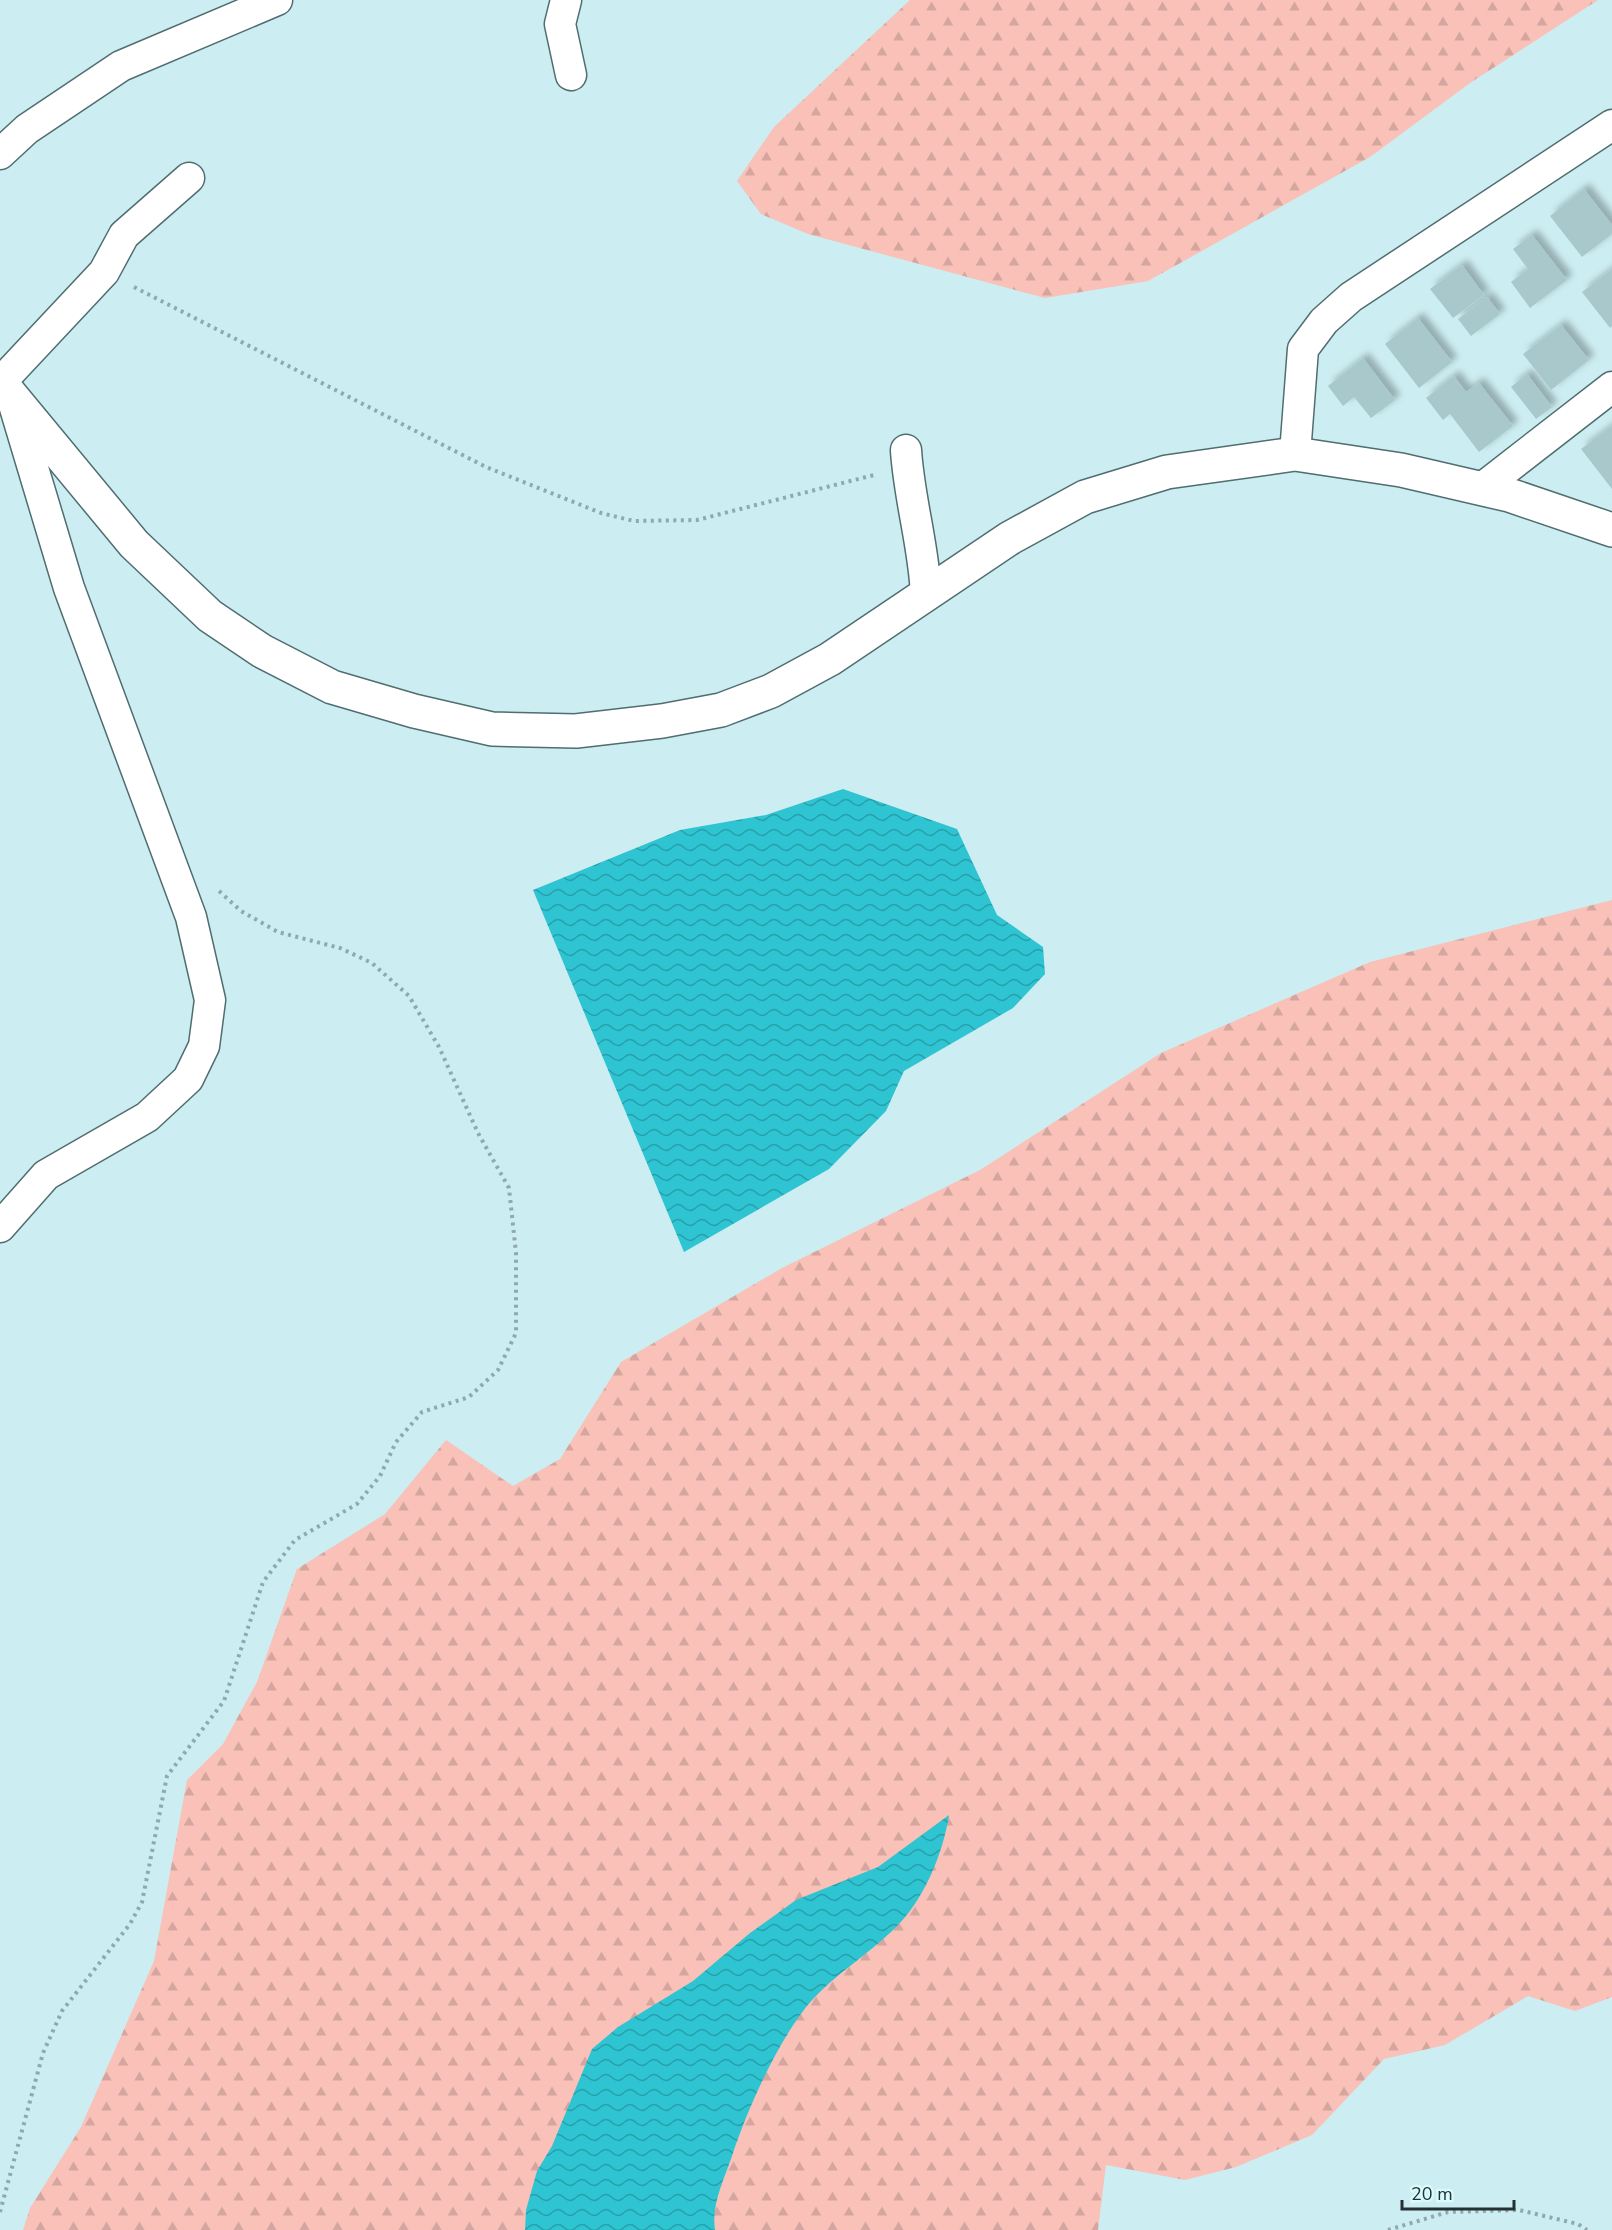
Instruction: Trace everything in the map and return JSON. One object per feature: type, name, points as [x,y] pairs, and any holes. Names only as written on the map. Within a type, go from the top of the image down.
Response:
[{"type":"street","points":[[0,154],[27,129],[121,66],[277,0]]},
{"type":"street","points":[[566,0],[560,24],[571,75]]},
{"type":"street","points":[[1295,454],[1303,349],[1324,321],[1351,297],[1612,126]]},
{"type":"street","points":[[4,387],[104,272],[124,236],[189,178]]},
{"type":"street","points":[[4,387],[134,544],[210,616],[262,651],[332,687],[414,711],[492,729],[576,731],[662,721],[721,710],[771,691],[830,659],[1010,538],[1085,497],[1167,472],[1295,454],[1401,470],[1509,495],[1612,530]]},
{"type":"street","points":[[0,1227],[46,1175],[147,1117],[188,1079],[204,1046],[210,1000],[191,917],[69,588],[4,387]]},
{"type":"street","points":[[1482,489],[1612,387]]},
{"type":"street","points":[[907,462],[924,562],[926,595]]},
{"type":"path","points":[[104,272],[486,467],[601,513],[634,521],[697,519],[883,473],[907,462]]},
{"type":"path","points":[[0,2212],[43,2053],[62,2011],[130,1924],[142,1902],[168,1776],[224,1701],[263,1582],[295,1540],[357,1504],[380,1476],[396,1442],[422,1412],[469,1397],[498,1370],[516,1332],[516,1253],[509,1188],[478,1133],[439,1047],[408,996],[372,963],[340,948],[278,932],[241,911],[215,887]]},
{"type":"path","points":[[1388,2230],[1448,2212],[1519,2210],[1578,2224],[1587,2230]]},
{"type":"green space","points":[[910,0],[1598,0],[1470,83],[1370,157],[1148,281],[1045,298],[808,234],[761,214],[737,181],[774,127]]},
{"type":"green space","points":[[1612,900],[1612,1997],[1575,2011],[1528,1996],[1445,2045],[1384,2059],[1312,2135],[1236,2167],[1185,2180],[1106,2165],[1098,2230],[23,2230],[30,2208],[81,2127],[154,1961],[187,1780],[223,1744],[257,1682],[297,1569],[385,1514],[446,1440],[513,1486],[560,1459],[621,1362],[782,1268],[980,1170],[1161,1053],[1370,962]]},
{"type":"water","points":[[843,789],[957,829],[997,915],[1043,947],[1045,974],[1013,1008],[904,1071],[886,1111],[829,1169],[684,1252],[533,890],[680,830],[766,815]]},
{"type":"water","points":[[949,1815],[937,1861],[913,1907],[892,1931],[813,1999],[777,2052],[746,2117],[722,2183],[715,2211],[715,2230],[525,2230],[526,2210],[537,2171],[552,2146],[592,2049],[618,2027],[693,1981],[750,1933],[796,1900],[878,1867]]},
{"type":"building","points":[[1584,189],[1612,225],[1612,234],[1582,257],[1550,216]]},
{"type":"building","points":[[1532,235],[1567,280],[1530,308],[1511,282],[1528,269],[1513,249]]},
{"type":"building","points":[[1462,265],[1484,295],[1453,318],[1430,289]]},
{"type":"building","points":[[1612,269],[1612,326],[1610,328],[1582,292]]},
{"type":"building","points":[[1487,297],[1500,314],[1471,336],[1458,319]]},
{"type":"building","points":[[1418,318],[1452,362],[1419,388],[1385,344]]},
{"type":"building","points":[[1561,325],[1589,360],[1551,390],[1523,354]]},
{"type":"building","points":[[1363,358],[1395,400],[1371,418],[1354,397],[1343,406],[1328,386]]},
{"type":"building","points":[[1527,374],[1552,407],[1536,419],[1511,387]]},
{"type":"building","points":[[1454,376],[1466,392],[1479,383],[1513,426],[1479,452],[1450,414],[1443,420],[1426,398]]},
{"type":"building","points":[[1612,426],[1612,489],[1581,449]]}]
